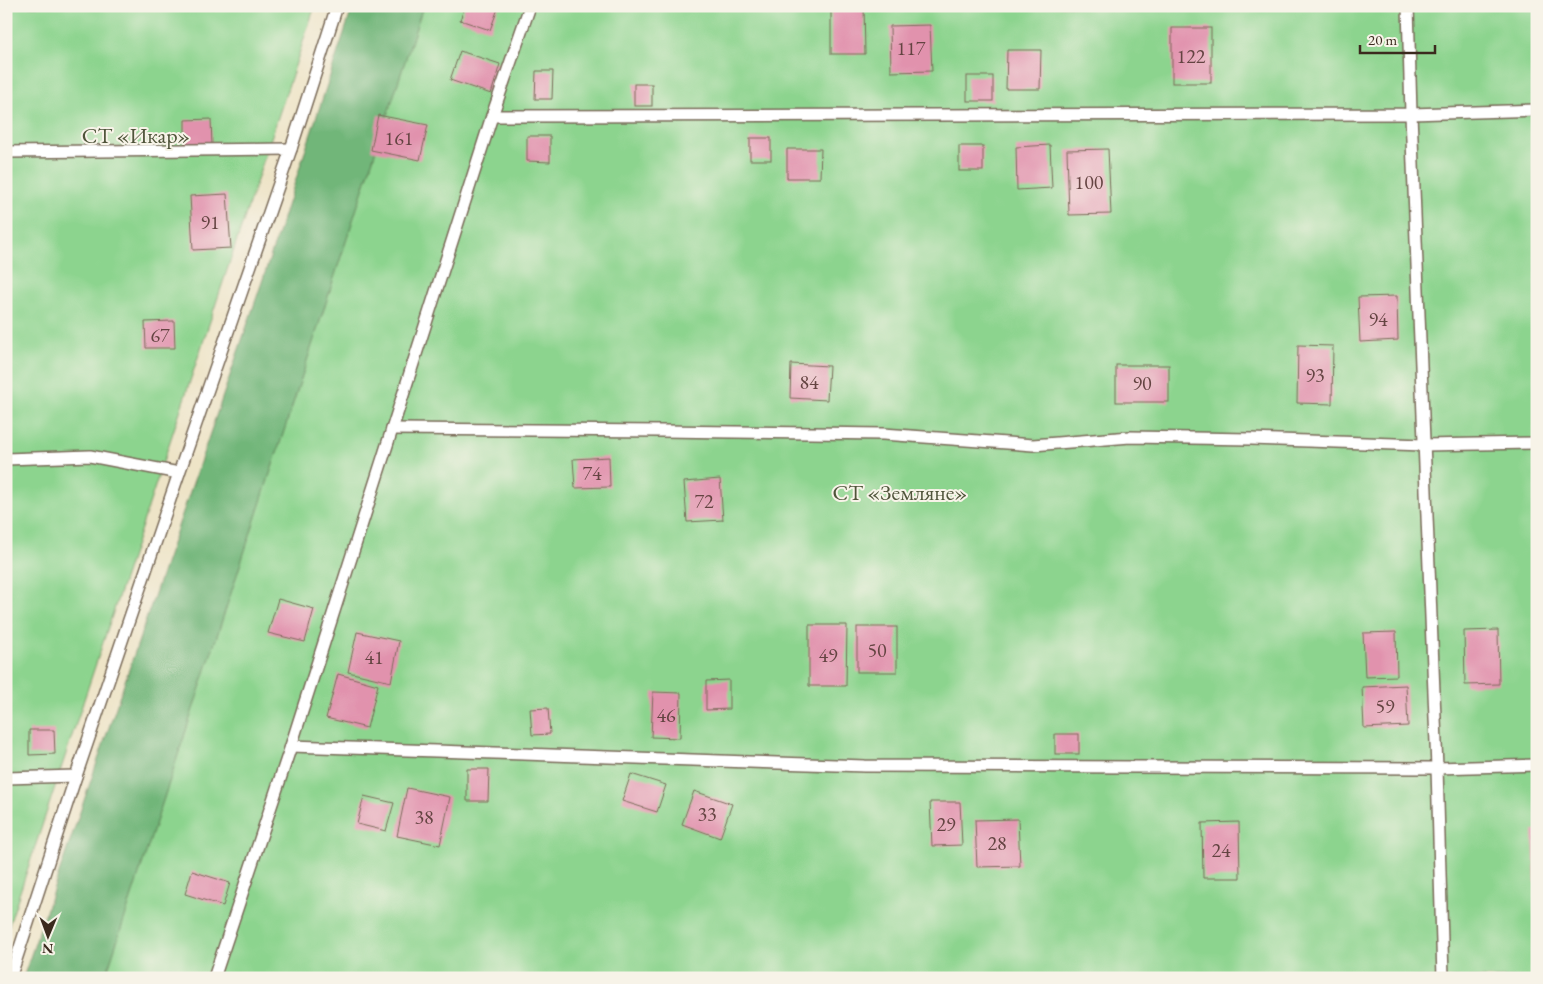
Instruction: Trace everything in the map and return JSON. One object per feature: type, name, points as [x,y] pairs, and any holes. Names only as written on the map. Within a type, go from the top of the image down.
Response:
[{"type":"lane","points":[[10,978],[76,776],[291,148],[337,6]]},
{"type":"lane","points":[[214,978],[291,746],[492,116],[530,6]]},
{"type":"lane","points":[[1408,6],[1437,768],[1443,978]]},
{"type":"lane","points":[[492,116],[1411,114],[1537,110]]},
{"type":"lane","points":[[6,152],[291,148]]},
{"type":"lane","points":[[392,429],[883,434],[1033,445],[1130,437],[1424,445],[1537,443]]},
{"type":"lane","points":[[6,459],[90,456],[179,473]]},
{"type":"lane","points":[[291,746],[865,766],[1437,768],[1537,765]]},
{"type":"lane","points":[[6,778],[76,776]]},
{"type":"green space","name":"СТ «Икар»","points":[[6,6],[315,6],[6,934]]},
{"type":"green space","points":[[353,6],[423,6],[105,978],[23,978],[263,279]]},
{"type":"green space","name":"СТ «Земляне»","points":[[423,6],[1537,6],[1537,978],[105,978]]},
{"type":"building","points":[[465,6],[499,6],[490,30],[460,20]]},
{"type":"building","points":[[831,6],[864,6],[865,54],[831,54]]},
{"type":"building","points":[[930,25],[932,71],[891,72],[890,26]]},
{"type":"building","points":[[1172,28],[1211,28],[1211,83],[1172,83]]},
{"type":"building","points":[[1007,50],[1041,50],[1040,89],[1006,89]]},
{"type":"building","points":[[460,51],[500,64],[491,94],[450,80]]},
{"type":"building","points":[[536,71],[553,71],[552,99],[535,99]]},
{"type":"building","points":[[967,76],[993,76],[993,101],[967,101]]},
{"type":"building","points":[[634,84],[652,84],[652,106],[634,106]]},
{"type":"building","points":[[378,115],[428,125],[420,160],[371,150]]},
{"type":"building","points":[[211,119],[212,145],[185,145],[185,120]]},
{"type":"building","points":[[527,136],[550,136],[550,162],[527,161]]},
{"type":"building","points":[[750,138],[771,138],[771,160],[750,160]]},
{"type":"building","points":[[1050,145],[1052,188],[1017,190],[1016,147]]},
{"type":"building","points":[[959,146],[983,146],[983,171],[959,171]]},
{"type":"building","points":[[787,149],[821,149],[820,178],[787,178]]},
{"type":"building","points":[[1108,149],[1111,214],[1069,215],[1067,150]]},
{"type":"building","points":[[227,194],[231,248],[193,250],[190,196]]},
{"type":"building","points":[[1397,296],[1398,340],[1360,342],[1358,297]]},
{"type":"building","points":[[174,321],[175,348],[146,348],[145,322]]},
{"type":"building","points":[[1298,345],[1333,346],[1332,404],[1297,403]]},
{"type":"building","points":[[791,364],[829,366],[827,400],[790,398]]},
{"type":"building","points":[[1116,365],[1169,365],[1169,402],[1116,402]]},
{"type":"building","points":[[609,457],[610,487],[575,488],[573,459]]},
{"type":"building","points":[[720,479],[723,520],[687,522],[684,482]]},
{"type":"building","points":[[278,599],[314,609],[305,642],[268,633]]},
{"type":"building","points":[[809,625],[847,625],[846,686],[809,686]]},
{"type":"building","points":[[857,627],[897,627],[897,672],[857,672]]},
{"type":"building","points":[[1498,630],[1499,684],[1465,685],[1464,631]]},
{"type":"building","points":[[357,632],[399,641],[391,682],[348,672]]},
{"type":"building","points":[[1396,632],[1397,676],[1365,677],[1363,633]]},
{"type":"building","points":[[338,674],[378,685],[367,728],[326,718]]},
{"type":"building","points":[[729,680],[729,709],[706,710],[706,681]]},
{"type":"building","points":[[1406,685],[1408,726],[1364,728],[1362,687]]},
{"type":"building","points":[[653,692],[681,693],[680,738],[651,737]]},
{"type":"building","points":[[548,708],[550,734],[532,735],[530,709]]},
{"type":"building","points":[[29,730],[54,730],[55,754],[29,755]]},
{"type":"building","points":[[1055,734],[1079,734],[1079,754],[1055,754]]},
{"type":"building","points":[[467,769],[489,769],[488,801],[467,801]]},
{"type":"building","points":[[631,774],[666,785],[657,812],[622,801]]},
{"type":"building","points":[[407,788],[450,797],[440,845],[397,836]]},
{"type":"building","points":[[694,791],[732,804],[720,838],[682,824]]},
{"type":"building","points":[[364,796],[394,803],[386,831],[357,824]]},
{"type":"building","points":[[930,802],[960,802],[962,845],[932,846]]},
{"type":"building","points":[[1018,819],[1020,866],[977,867],[975,820]]},
{"type":"building","points":[[1239,822],[1240,878],[1203,878],[1202,823]]},
{"type":"building","points":[[1533,831],[1537,831],[1537,883],[1535,883]]},
{"type":"building","points":[[192,871],[230,883],[223,906],[185,894]]}]
